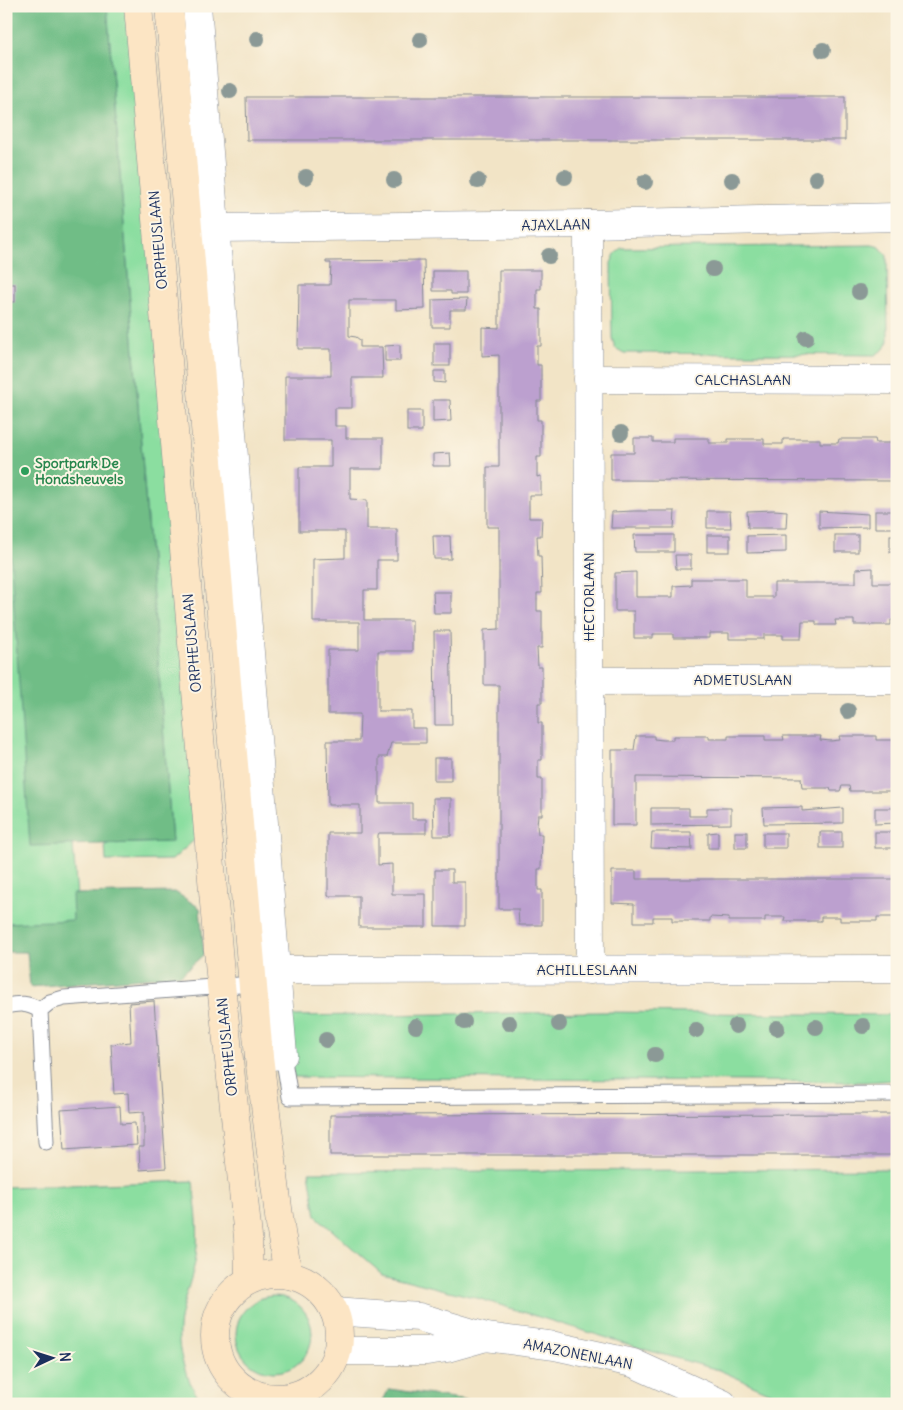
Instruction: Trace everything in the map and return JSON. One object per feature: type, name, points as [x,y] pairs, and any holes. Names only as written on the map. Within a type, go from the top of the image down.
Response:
[{"type":"main road","name":"ORPHEUSLAAN","points":[[138,6],[221,985],[248,1237],[249,1280]]},
{"type":"main road","points":[[169,6],[253,984],[271,1056],[280,1232],[288,1275]]},
{"type":"main road","points":[[268,1274],[288,1275],[307,1281],[323,1294],[334,1311],[339,1330],[337,1351],[325,1376],[301,1399],[258,1399],[227,1374],[219,1358],[215,1340],[216,1322],[223,1305],[234,1291],[249,1280],[268,1274]]},
{"type":"street","points":[[197,6],[277,970],[271,1056]]},
{"type":"street","name":"AJAXLAAN","points":[[214,228],[588,224],[897,217]]},
{"type":"street","name":"HECTORLAAN","points":[[588,224],[590,970]]},
{"type":"street","name":"CALCHASLAAN","points":[[588,379],[897,380]]},
{"type":"street","name":"ADMETUSLAAN","points":[[589,681],[897,680]]},
{"type":"street","name":"ACHILLESLAAN","points":[[277,970],[897,969]]},
{"type":"street","name":"AMAZONENLAAN","points":[[334,1311],[419,1317],[486,1337],[555,1346],[633,1363],[723,1404]]},
{"type":"street","name":"AMAZONENLAAN","points":[[337,1351],[427,1351],[447,1348],[486,1337]]},
{"type":"lane","points":[[40,1010],[50,1002],[64,998],[253,984]]},
{"type":"lane","points":[[6,1006],[20,1003],[29,1004],[40,1010]]},
{"type":"lane","points":[[40,1010],[46,1142]]},
{"type":"lane","points":[[271,1056],[290,1096],[897,1094]]},
{"type":"green space","name":"Sportpark De Hondsheuvels","points":[[6,6],[8,6],[80,935],[6,939]]},
{"type":"green space","points":[[6,6],[107,6],[172,842],[30,846],[6,489]]},
{"type":"green space","points":[[107,6],[131,6],[201,834],[172,860],[106,861],[105,844],[172,842]]},
{"type":"green space","points":[[872,245],[880,247],[887,256],[888,341],[884,349],[875,355],[624,353],[615,348],[612,338],[611,263],[615,254],[621,248]]},
{"type":"green space","points":[[175,892],[200,908],[204,954],[181,975],[30,987],[27,952],[6,952],[6,923],[73,920],[72,894]]},
{"type":"green space","points":[[602,1012],[897,1015],[897,1080],[864,1082],[293,1077],[289,1016]]},
{"type":"green space","points":[[897,1169],[897,1404],[796,1404],[719,1370],[477,1298],[382,1274],[316,1216],[309,1172]]},
{"type":"green space","points":[[193,1181],[197,1222],[196,1254],[182,1310],[179,1335],[185,1371],[202,1404],[6,1404],[6,1187]]},
{"type":"green space","points":[[274,1296],[289,1299],[301,1307],[309,1319],[312,1334],[309,1349],[301,1361],[289,1369],[274,1372],[259,1369],[247,1361],[239,1349],[236,1334],[239,1319],[247,1307],[259,1299]]},
{"type":"green space","points":[[389,1389],[475,1401],[474,1404],[381,1404]]},
{"type":"building","points":[[246,97],[845,97],[845,140],[247,140]]},
{"type":"building","points":[[424,260],[425,309],[396,310],[396,300],[349,300],[349,336],[360,340],[360,347],[382,347],[383,378],[352,378],[352,408],[335,408],[335,426],[346,426],[346,438],[383,438],[383,469],[350,469],[350,499],[367,500],[367,529],[397,529],[397,560],[377,560],[377,590],[364,590],[364,620],[412,620],[412,651],[378,651],[378,711],[412,711],[412,728],[426,728],[426,743],[391,743],[387,757],[379,757],[379,803],[412,803],[412,819],[426,819],[426,833],[379,833],[378,865],[392,864],[392,894],[426,894],[426,927],[359,927],[359,896],[328,896],[328,833],[360,833],[360,805],[328,805],[327,741],[359,741],[360,714],[328,714],[328,650],[359,650],[359,622],[313,622],[313,559],[345,558],[345,531],[299,531],[299,467],[331,467],[331,440],[285,440],[285,376],[331,376],[331,349],[298,349],[299,285],[330,285],[331,263],[326,263],[326,261]]},
{"type":"building","points":[[499,270],[541,270],[541,289],[537,289],[537,309],[541,309],[541,346],[537,346],[537,365],[541,365],[541,401],[537,401],[537,420],[541,420],[541,457],[537,457],[537,477],[541,476],[541,495],[529,495],[529,518],[542,518],[541,536],[537,536],[538,556],[541,556],[542,593],[537,593],[537,611],[542,611],[542,648],[537,648],[538,667],[542,667],[542,703],[538,703],[538,723],[542,723],[542,760],[538,760],[538,779],[542,779],[542,815],[538,815],[537,825],[538,834],[542,834],[538,890],[542,890],[542,925],[519,925],[518,909],[499,909],[499,685],[484,685],[484,630],[499,629],[499,527],[487,527],[487,467],[499,467],[499,355],[482,356],[482,327],[499,328]]},
{"type":"building","points":[[433,271],[466,271],[466,294],[451,294],[451,291],[433,291]]},
{"type":"building","points":[[6,284],[15,284],[15,302],[6,302]]},
{"type":"building","points":[[467,299],[466,310],[450,310],[450,327],[432,327],[432,300]]},
{"type":"building","points":[[434,343],[450,343],[450,366],[434,366]]},
{"type":"building","points":[[400,345],[400,361],[385,361],[385,346]]},
{"type":"building","points":[[434,371],[445,371],[445,383],[434,382]]},
{"type":"building","points":[[433,400],[450,400],[451,421],[433,422]]},
{"type":"building","points":[[407,411],[422,411],[422,431],[407,431]]},
{"type":"building","points":[[634,438],[653,438],[653,442],[673,442],[673,438],[709,438],[709,443],[728,443],[728,439],[764,439],[764,444],[783,444],[783,439],[820,439],[820,443],[838,443],[839,439],[875,439],[876,443],[895,443],[897,439],[897,481],[611,480],[611,453],[634,453]]},
{"type":"building","points":[[450,453],[451,466],[433,466],[433,454]]},
{"type":"building","points":[[675,511],[674,528],[611,528],[612,512]]},
{"type":"building","points":[[707,511],[730,511],[731,528],[707,528]]},
{"type":"building","points":[[747,511],[787,511],[786,528],[748,528]]},
{"type":"building","points":[[819,511],[868,514],[868,527],[819,528]]},
{"type":"building","points":[[875,511],[897,511],[897,528],[875,528]]},
{"type":"building","points":[[634,535],[674,535],[674,552],[635,552]]},
{"type":"building","points":[[707,535],[730,535],[730,552],[707,552]]},
{"type":"building","points":[[786,535],[786,552],[747,553],[747,536]]},
{"type":"building","points":[[835,535],[858,535],[858,552],[835,552]]},
{"type":"building","points":[[890,535],[897,535],[897,552],[890,552]]},
{"type":"building","points":[[433,536],[450,536],[451,559],[434,559]]},
{"type":"building","points":[[675,555],[691,555],[691,569],[676,569]]},
{"type":"building","points":[[873,568],[873,583],[897,583],[897,620],[891,620],[891,625],[854,625],[854,620],[835,620],[836,625],[816,625],[816,621],[802,621],[801,639],[783,639],[783,635],[764,635],[764,639],[729,639],[729,633],[709,633],[709,638],[673,638],[673,634],[653,634],[653,638],[634,638],[634,611],[615,611],[615,573],[636,572],[636,597],[673,597],[673,586],[691,585],[691,579],[746,579],[746,597],[774,597],[774,583],[856,583],[856,569]]},
{"type":"building","points":[[433,592],[451,592],[451,613],[434,613]]},
{"type":"building","points":[[434,631],[450,631],[452,725],[435,725]]},
{"type":"building","points":[[636,736],[654,736],[654,739],[673,740],[673,736],[709,736],[709,739],[728,739],[728,736],[765,736],[765,740],[784,740],[783,736],[821,736],[820,740],[831,741],[840,740],[839,736],[876,736],[876,740],[897,740],[897,791],[850,791],[849,786],[842,786],[840,791],[831,791],[830,788],[802,788],[801,778],[636,777],[636,825],[612,825],[612,750],[634,750]]},
{"type":"building","points":[[434,758],[451,758],[451,781],[434,781]]},
{"type":"building","points":[[433,798],[451,798],[451,836],[434,836]]},
{"type":"building","points":[[802,807],[802,811],[843,808],[843,823],[764,824],[763,808]]},
{"type":"building","points":[[651,808],[689,808],[689,816],[707,816],[707,808],[731,808],[731,824],[651,825]]},
{"type":"building","points":[[875,808],[897,808],[897,823],[875,824]]},
{"type":"building","points":[[652,832],[691,832],[692,849],[651,848]]},
{"type":"building","points":[[718,832],[718,848],[708,848],[708,833]]},
{"type":"building","points":[[735,832],[747,832],[747,848],[735,848]]},
{"type":"building","points":[[820,832],[842,832],[842,848],[820,848]]},
{"type":"building","points":[[875,832],[897,832],[897,848],[875,848]]},
{"type":"building","points":[[763,833],[786,833],[786,848],[763,848]]},
{"type":"building","points":[[435,870],[452,870],[452,882],[465,882],[465,926],[435,926]]},
{"type":"building","points":[[612,871],[636,871],[636,879],[897,879],[897,917],[877,917],[877,921],[840,921],[840,917],[821,917],[821,921],[784,921],[785,917],[765,917],[765,921],[729,921],[729,918],[710,917],[710,921],[672,921],[672,917],[653,917],[653,922],[634,922],[634,904],[612,903]]},
{"type":"building","points":[[154,1001],[166,1168],[140,1170],[139,1147],[144,1147],[144,1112],[129,1113],[128,1093],[114,1094],[111,1044],[131,1042],[129,1003]]},
{"type":"building","points":[[120,1106],[121,1124],[135,1123],[137,1145],[64,1150],[61,1110]]},
{"type":"building","points":[[897,1114],[897,1155],[330,1155],[330,1115]]},
{"type":"place","name":"Sportpark De Hondsheuvels","points":[[25,471]]}]
